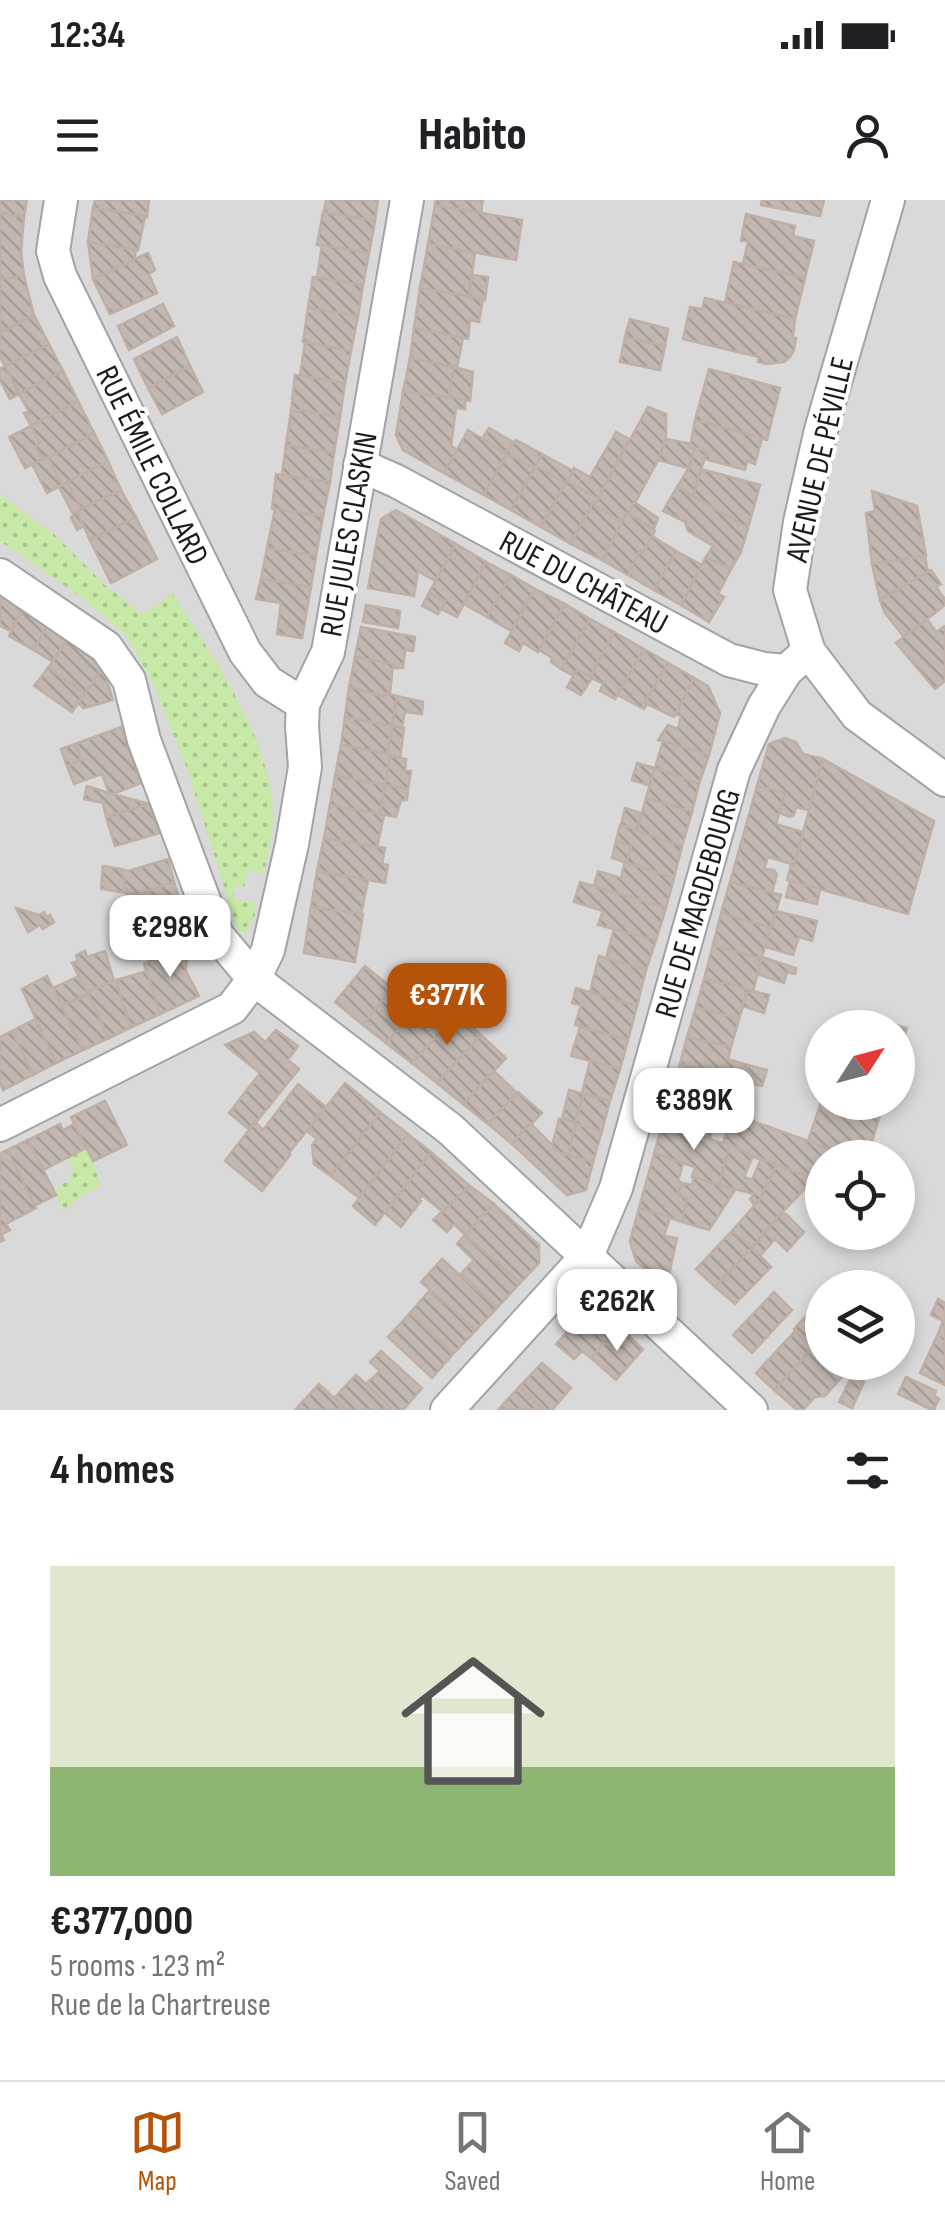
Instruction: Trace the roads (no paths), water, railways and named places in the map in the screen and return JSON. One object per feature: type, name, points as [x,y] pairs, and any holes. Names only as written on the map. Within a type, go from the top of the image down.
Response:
[{"type":"street","name":"RUE ÉMILE COLLARD","points":[[61,200],[54,251],[60,276],[245,652],[268,682],[303,704]]},
{"type":"street","name":"RUE JULES CLASKIN","points":[[254,979],[268,950],[295,825],[305,766],[303,704],[328,652],[408,200]]},
{"type":"street","name":"AVENUE DE PÉVILLE","points":[[888,200],[821,430],[800,522],[790,590],[797,662],[857,715],[945,780]]},
{"type":"street","name":"RUE DU CHÂTEAU","points":[[360,465],[729,660],[764,669],[797,662]]},
{"type":"street","points":[[0,575],[106,647],[129,680],[144,740],[216,934],[254,979],[450,1130],[751,1410]]},
{"type":"street","name":"RUE DE MAGDEBOURG","points":[[447,1410],[587,1256],[616,1188],[734,770],[764,706],[797,662]]},
{"type":"street","points":[[0,1125],[232,1008],[254,979]]}]
